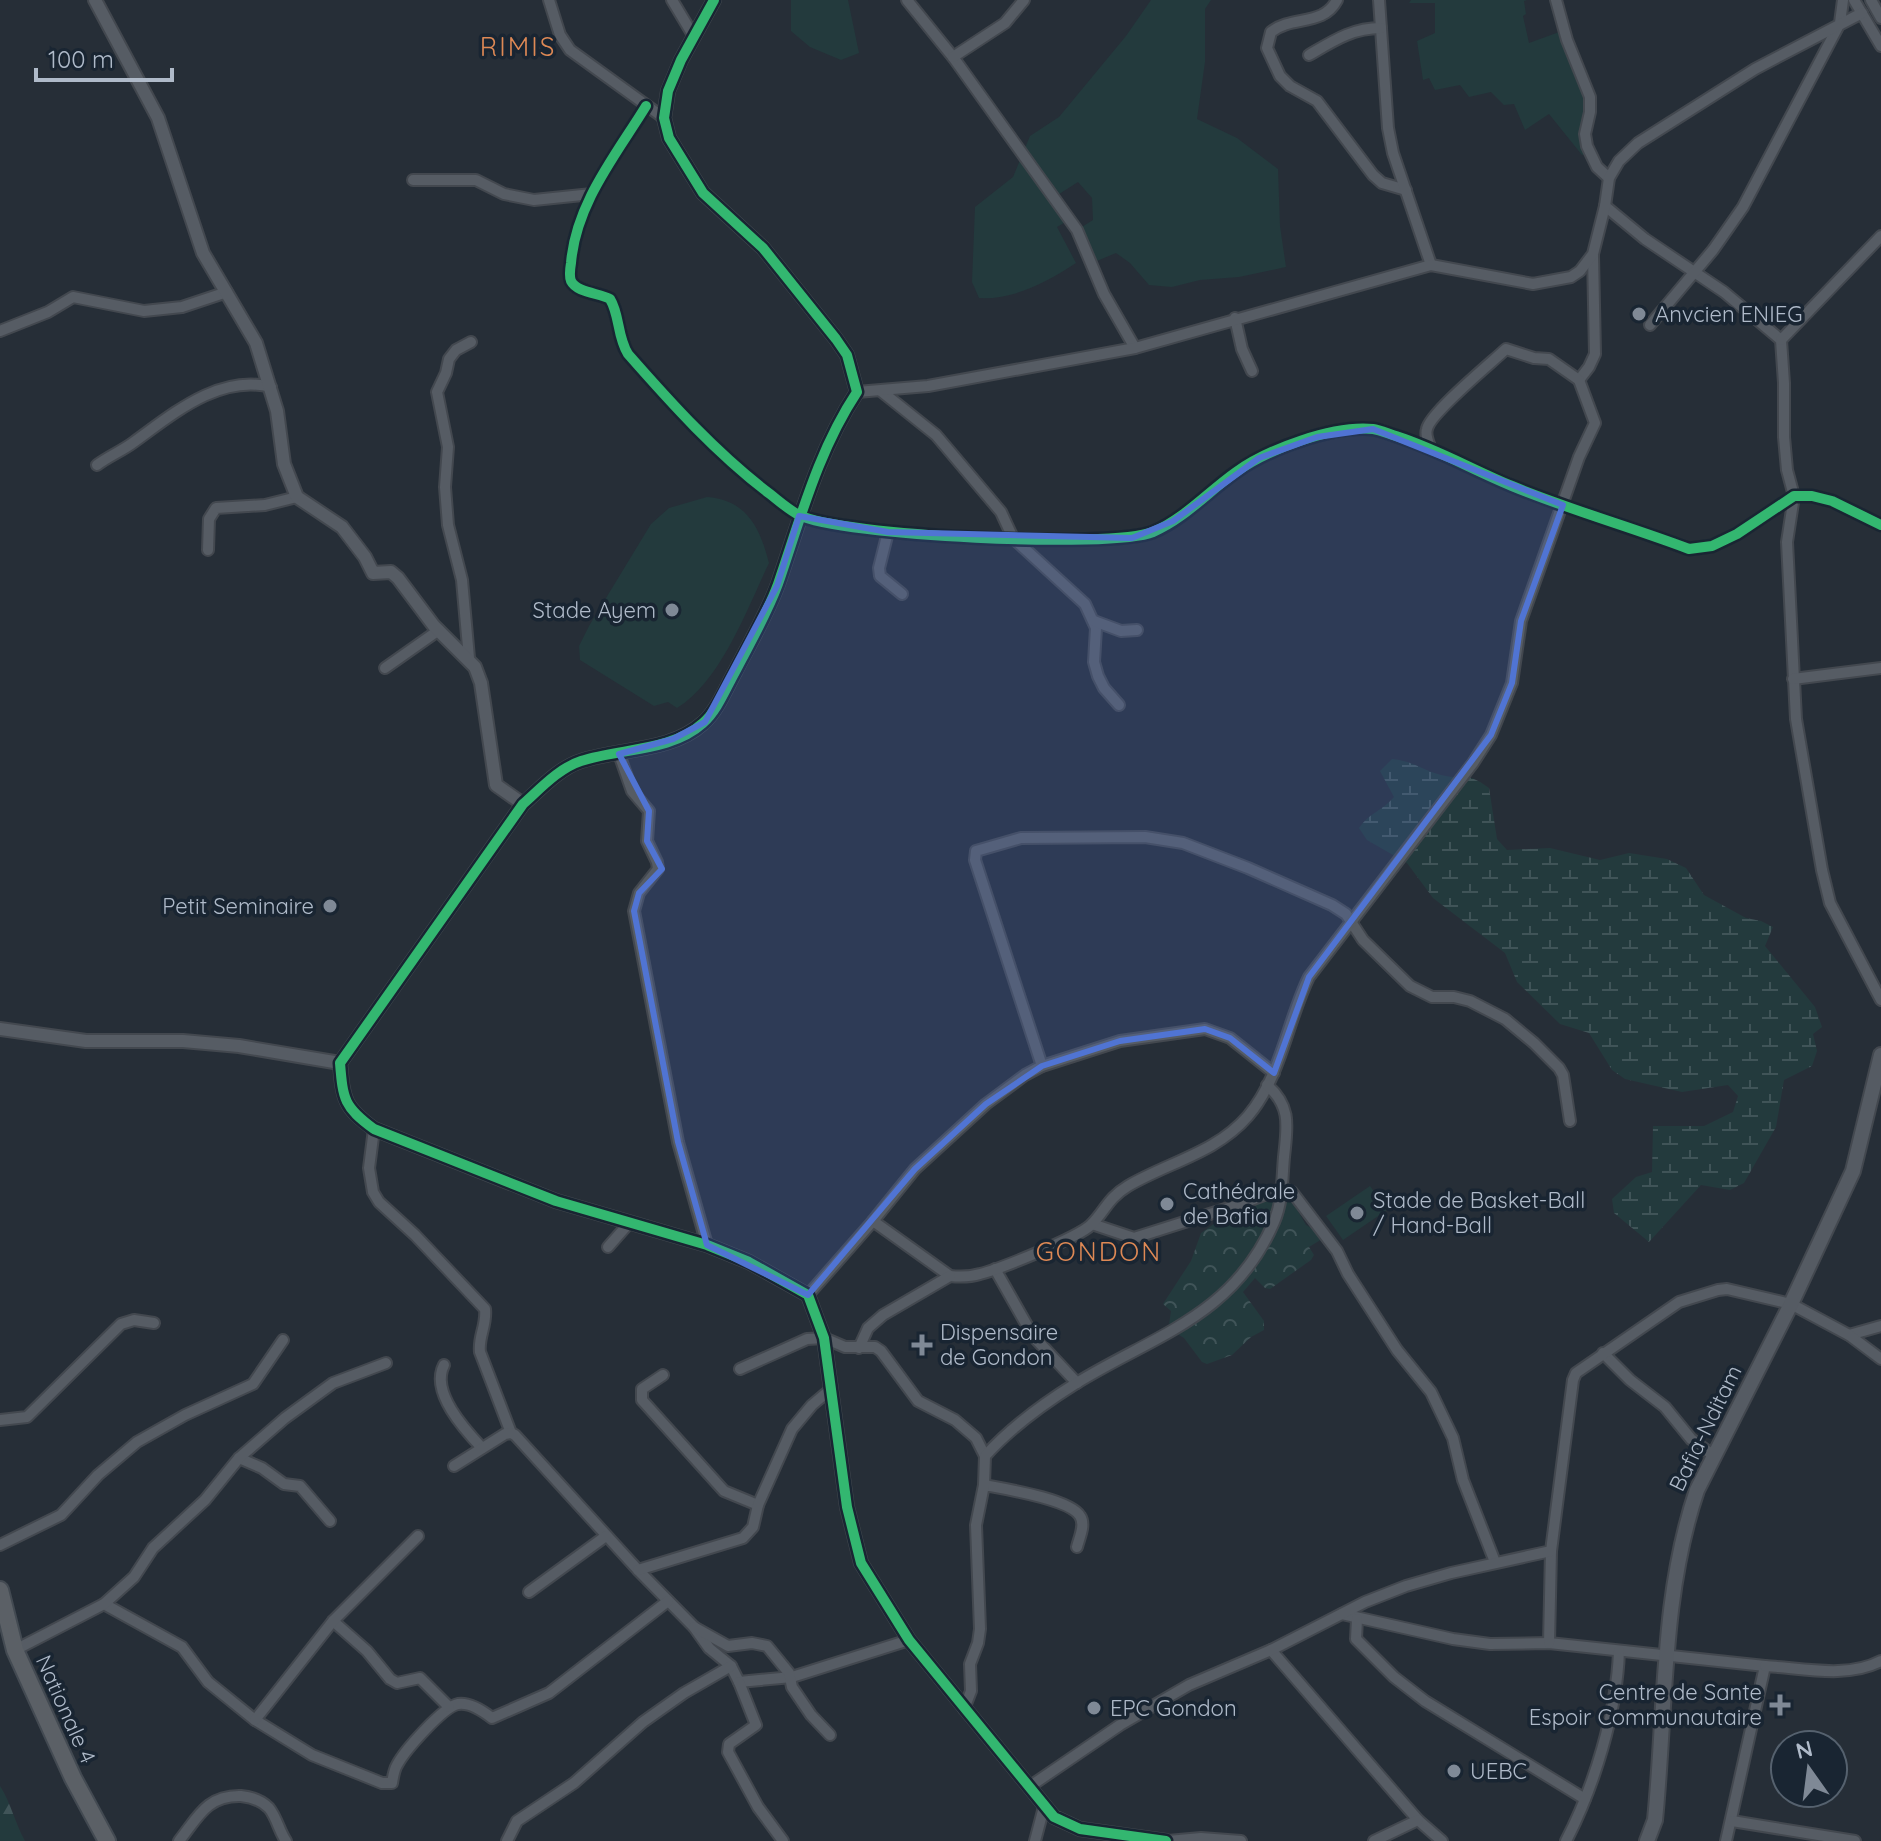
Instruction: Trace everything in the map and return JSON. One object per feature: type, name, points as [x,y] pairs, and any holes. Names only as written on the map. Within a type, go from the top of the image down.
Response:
[{"type":"highway","name":"Nationale 4","points":[[0,1590],[15,1650],[73,1778],[107,1841]]},
{"type":"main road","name":"Bafia-Nditam","points":[[1647,1841],[1655,1820],[1666,1656],[1686,1521],[1697,1490],[1791,1304],[1853,1171],[1881,1055]]},
{"type":"street","points":[[95,0],[158,118],[203,253],[256,343],[277,411],[284,464],[297,497],[342,527],[373,573],[391,572],[398,578],[412,600],[469,658]]},
{"type":"street","points":[[549,0],[560,35],[570,50],[664,118]]},
{"type":"street","points":[[672,0],[693,35]]},
{"type":"street","points":[[714,0],[693,35],[668,91],[664,118],[669,138],[703,193],[763,248],[841,347],[854,373],[857,392],[822,454],[777,586],[750,645],[705,722],[673,739],[619,754],[594,757],[568,767],[523,804],[340,1063],[342,1090],[354,1114],[374,1129],[556,1201],[707,1245],[749,1262],[808,1295],[824,1338],[855,1546],[869,1578],[909,1640],[1044,1807],[1061,1821],[1080,1829],[1167,1841],[1201,1838],[1241,1841]]},
{"type":"street","points":[[907,0],[953,57],[1077,230],[1104,294],[1135,348]]},
{"type":"street","points":[[953,57],[1005,23],[1024,0]]},
{"type":"street","points":[[1337,0],[1330,11],[1319,18],[1276,27],[1268,39],[1270,55],[1284,82],[1317,101],[1373,175],[1382,183],[1406,190]]},
{"type":"street","points":[[1379,0],[1388,128],[1393,153],[1431,265]]},
{"type":"street","points":[[1556,0],[1567,40],[1590,97],[1585,134],[1587,146],[1597,167],[1609,178]]},
{"type":"street","points":[[1650,325],[1696,272],[1743,207],[1840,23],[1843,0]]},
{"type":"street","points":[[1579,380],[1595,354],[1593,254],[1609,178],[1619,161],[1638,143],[1743,76],[1840,23],[1867,4]]},
{"type":"street","points":[[1867,4],[1881,18]]},
{"type":"street","points":[[1867,4],[1881,46]]},
{"type":"street","points":[[1309,55],[1347,33],[1363,28],[1381,28]]},
{"type":"street","points":[[646,106],[592,194],[573,239],[570,272],[573,285],[610,299],[615,306],[619,334],[628,354],[722,453],[799,516],[831,525],[888,532],[1013,538],[1132,538],[1154,532],[1173,521],[1237,470],[1259,458],[1317,437],[1373,429],[1430,447],[1511,486],[1689,549],[1712,546],[1737,534],[1794,496],[1832,501],[1881,525]]},
{"type":"street","points":[[413,180],[476,180],[504,194],[534,200],[592,194]]},
{"type":"street","points":[[1605,206],[1645,239],[1724,292],[1781,340]]},
{"type":"street","points":[[1881,236],[1781,340],[1784,437],[1787,470],[1794,496],[1787,542],[1793,679],[1807,792],[1830,903],[1881,1000]]},
{"type":"street","points":[[857,392],[928,386],[1135,348],[1431,265],[1533,284],[1571,277],[1593,254]]},
{"type":"street","points":[[0,331],[48,312],[73,297],[144,311],[182,307],[227,292]]},
{"type":"street","points":[[1235,318],[1242,349],[1252,371]]},
{"type":"street","points":[[471,342],[456,350],[449,359],[437,392],[448,447],[445,487],[448,525],[462,580],[469,658],[481,683],[496,785],[523,804]]},
{"type":"street","points":[[873,1221],[950,1276],[964,1277],[995,1269],[1077,1234],[1092,1224],[1104,1206],[1126,1187],[1202,1152],[1231,1134],[1250,1113],[1274,1073],[1296,1003],[1309,977],[1491,735],[1512,683],[1521,621],[1579,457],[1595,423],[1579,380],[1549,359],[1534,358],[1506,349],[1429,422],[1426,436],[1430,447]]},
{"type":"street","points":[[97,465],[155,424],[205,396],[235,385],[271,387]]},
{"type":"street","points":[[881,391],[936,435],[1001,512],[1013,538],[1085,604],[1096,628],[1094,662],[1098,676],[1119,705]]},
{"type":"street","points":[[208,550],[209,519],[216,508],[265,505],[297,497]]},
{"type":"street","points":[[888,532],[879,568],[880,576],[902,594]]},
{"type":"street","points":[[1094,621],[1121,631],[1137,630]]},
{"type":"street","points":[[385,668],[439,630]]},
{"type":"street","points":[[1793,679],[1881,668]]},
{"type":"street","points":[[619,754],[632,791],[643,802],[650,817],[647,841],[658,869],[639,893],[634,911],[678,1142],[707,1245]]},
{"type":"street","points":[[1042,1066],[975,860],[976,851],[1021,838],[1145,837],[1183,843],[1332,905],[1351,920],[1363,940],[1410,986],[1432,997],[1470,1001],[1505,1019],[1534,1043],[1563,1075],[1570,1121]]},
{"type":"street","points":[[0,1029],[86,1041],[183,1041],[239,1046],[340,1063]]},
{"type":"street","points":[[808,1295],[915,1169],[986,1104],[1042,1066],[1120,1041],[1205,1029],[1230,1038],[1274,1073]]},
{"type":"street","points":[[985,1456],[1022,1421],[1077,1383],[1165,1337],[1210,1307],[1239,1277],[1274,1222],[1283,1188],[1288,1119],[1276,1092],[1267,1085]]},
{"type":"street","points":[[374,1129],[369,1168],[373,1192],[379,1202],[485,1309],[480,1352],[511,1433],[694,1627],[709,1648],[731,1666],[756,1725],[729,1744],[728,1752],[758,1807],[783,1841]]},
{"type":"street","points":[[1092,1224],[1134,1238],[1283,1188],[1292,1192],[1337,1251],[1387,1336],[1431,1392],[1453,1438],[1463,1480],[1495,1562]]},
{"type":"street","points":[[608,1247],[630,1222]]},
{"type":"street","points":[[995,1269],[1033,1336],[1077,1383]]},
{"type":"street","points":[[859,1348],[868,1328],[883,1315],[950,1276]]},
{"type":"street","points":[[1549,1643],[1551,1551],[1573,1380],[1580,1369],[1679,1302],[1718,1290],[1791,1304],[1849,1335],[1881,1359]]},
{"type":"street","points":[[0,1420],[27,1417],[121,1324],[134,1320],[154,1323]]},
{"type":"street","points":[[1849,1335],[1881,1326]]},
{"type":"street","points":[[740,1369],[797,1342],[824,1338],[845,1347],[875,1347],[918,1401],[955,1420],[976,1438],[985,1456],[984,1485],[976,1525],[979,1636],[970,1664],[971,1691],[964,1709]]},
{"type":"street","points":[[0,1545],[61,1515],[98,1475],[137,1442],[185,1415],[253,1384],[283,1340]]},
{"type":"street","points":[[1603,1353],[1630,1380],[1665,1407],[1691,1439],[1714,1456]]},
{"type":"street","points":[[15,1650],[104,1604],[134,1577],[153,1548],[205,1500],[239,1458],[285,1418],[333,1383],[386,1363]]},
{"type":"street","points":[[444,1365],[441,1374],[449,1407],[482,1448]]},
{"type":"street","points":[[663,1375],[642,1389],[642,1400],[724,1491],[758,1505]]},
{"type":"street","points":[[638,1570],[743,1538],[753,1527],[758,1505],[792,1429],[812,1405],[831,1389]]},
{"type":"street","points":[[454,1466],[511,1433]]},
{"type":"street","points":[[239,1458],[262,1468],[284,1484],[300,1486],[330,1521]]},
{"type":"street","points":[[984,1485],[1048,1499],[1075,1510],[1083,1525],[1077,1547]]},
{"type":"street","points":[[255,1720],[333,1621],[418,1536]]},
{"type":"street","points":[[529,1592],[606,1536]]},
{"type":"street","points":[[1029,1787],[1120,1725],[1189,1685],[1271,1650],[1342,1614],[1406,1586],[1495,1562],[1551,1551]]},
{"type":"street","points":[[104,1604],[182,1647],[208,1682],[255,1720],[312,1755],[382,1783],[392,1783],[395,1767],[449,1707],[461,1703],[478,1708],[492,1718],[549,1693],[668,1601]]},
{"type":"street","points":[[1342,1614],[1453,1639],[1490,1644],[1549,1643],[1765,1666],[1844,1671],[1859,1670],[1881,1661]]},
{"type":"street","points":[[1357,1619],[1356,1639],[1408,1688],[1463,1726],[1585,1799]]},
{"type":"street","points":[[333,1621],[367,1651],[390,1679],[397,1683],[420,1678],[449,1707]]},
{"type":"street","points":[[694,1627],[728,1646],[752,1643],[767,1646],[792,1677],[792,1687],[811,1715],[830,1735]]},
{"type":"street","points":[[739,1682],[792,1677],[909,1640]]},
{"type":"street","points":[[1271,1650],[1418,1820],[1442,1841]]},
{"type":"street","points":[[1566,1841],[1585,1799],[1603,1746],[1619,1651]]},
{"type":"street","points":[[507,1841],[512,1825],[574,1783],[643,1722],[684,1693],[731,1666]]},
{"type":"street","points":[[1726,1841],[1765,1666]]},
{"type":"street","points":[[179,1841],[206,1806],[228,1796],[251,1797],[262,1802],[271,1810],[286,1841]]},
{"type":"street","points":[[1035,1841],[1044,1807]]},
{"type":"street","points":[[1374,1841],[1418,1820]]},
{"type":"street","points":[[1732,1821],[1855,1841]]},
{"type":"highlighted area","points":[[1373,429],[1563,505],[1521,621],[1512,683],[1491,735],[1309,977],[1274,1073],[1230,1038],[1205,1029],[1120,1041],[1042,1066],[986,1104],[915,1169],[808,1295],[707,1245],[678,1142],[634,911],[639,893],[662,869],[647,841],[649,811],[619,754],[673,739],[705,722],[777,586],[799,516],[888,532],[1132,538],[1173,521],[1259,458],[1317,437]]},
{"type":"green space","points":[[791,0],[848,0],[859,53],[841,60],[810,47],[791,31]]},
{"type":"green space","points":[[1151,0],[1211,0],[1205,9],[1205,62],[1197,119],[1237,138],[1278,169],[1280,226],[1286,267],[1172,287],[1149,285],[1130,263],[1116,253],[1092,263],[1077,230],[1093,220],[1092,198],[1078,182],[1056,196],[1067,221],[1057,227],[1076,263],[1054,277],[1017,293],[979,298],[972,282],[975,207],[1013,177],[1030,136],[1059,117],[1126,36]]},
{"type":"green space","points":[[1411,0],[1527,0],[1524,1],[1526,14],[1523,16],[1529,43],[1562,31],[1586,92],[1587,153],[1582,155],[1549,114],[1525,130],[1514,104],[1504,105],[1491,92],[1469,97],[1460,85],[1435,90],[1429,78],[1423,80],[1417,41],[1435,33],[1435,3],[1409,3]]},
{"type":"green space","name":"Stade Ayem","points":[[707,497],[732,504],[750,518],[769,563],[731,643],[707,680],[677,708],[668,702],[654,706],[580,660],[579,646],[651,524],[669,508]]},
{"type":"green space","points":[[1392,759],[1449,777],[1469,778],[1489,788],[1497,839],[1507,850],[1550,848],[1600,860],[1629,853],[1667,859],[1686,868],[1704,895],[1746,918],[1773,927],[1765,946],[1815,1007],[1822,1027],[1813,1034],[1817,1051],[1812,1066],[1784,1080],[1776,1127],[1744,1183],[1730,1190],[1701,1185],[1649,1242],[1614,1213],[1612,1199],[1636,1177],[1652,1172],[1653,1126],[1704,1126],[1733,1112],[1738,1096],[1728,1085],[1682,1092],[1625,1079],[1612,1070],[1589,1033],[1560,1024],[1517,982],[1505,953],[1433,898],[1407,863],[1367,840],[1359,828],[1394,797],[1380,771]]},
{"type":"green space","name":"Stade de Basket-Ball / Hand-Ball","points":[[1370,1186],[1387,1210],[1343,1240],[1326,1216]]},
{"type":"green space","points":[[1277,1187],[1289,1196],[1306,1225],[1323,1235],[1322,1239],[1309,1247],[1314,1255],[1311,1260],[1270,1289],[1255,1278],[1243,1292],[1264,1321],[1264,1330],[1251,1337],[1232,1355],[1207,1364],[1202,1362],[1184,1338],[1171,1330],[1171,1311],[1163,1304],[1191,1261],[1201,1233]]},
{"type":"green space","points":[[0,1786],[7,1799],[25,1841],[0,1841]]},
{"type":"cycle path","points":[[714,0],[668,91],[664,118],[669,138],[703,193],[763,248],[836,339],[847,355],[857,392],[821,461],[769,606],[713,712],[703,723],[676,739],[573,764],[523,804],[340,1063],[342,1086],[347,1102],[356,1115],[374,1129],[556,1201],[707,1245],[749,1262],[808,1295],[824,1338],[847,1507],[861,1563],[909,1640],[1054,1817],[1080,1829],[1166,1841]]},
{"type":"cycle path","points":[[646,106],[589,200],[574,241],[571,281],[578,288],[610,299],[628,354],[713,445],[750,479],[799,515],[866,529],[976,538],[1127,537],[1153,532],[1164,526],[1236,472],[1265,455],[1302,440],[1357,429],[1376,430],[1411,441],[1534,495],[1689,549],[1712,546],[1737,534],[1794,496],[1832,501],[1881,525]]},
{"type":"place","name":"Anvcien ENIEG","points":[[1639,314]]},
{"type":"place","name":"Stade Ayem","points":[[672,610]]},
{"type":"place","name":"Petit Seminaire","points":[[330,906]]},
{"type":"place","name":"Cathédrale de Bafia","points":[[1167,1204]]},
{"type":"place","name":"Stade de Basket-Ball / Hand-Ball","points":[[1357,1213]]},
{"type":"place","name":"Dispensaire de Gondon","points":[[922,1345]]},
{"type":"place","name":"Centre de Sante Espoir Communautaire","points":[[1780,1705]]},
{"type":"place","name":"EPC Gondon","points":[[1094,1708]]},
{"type":"place","name":"UEBC","points":[[1454,1771]]},
{"type":"district","name":"RIMIS","points":[[518,46]]},
{"type":"district","name":"GONDON","points":[[1099,1251]]}]
